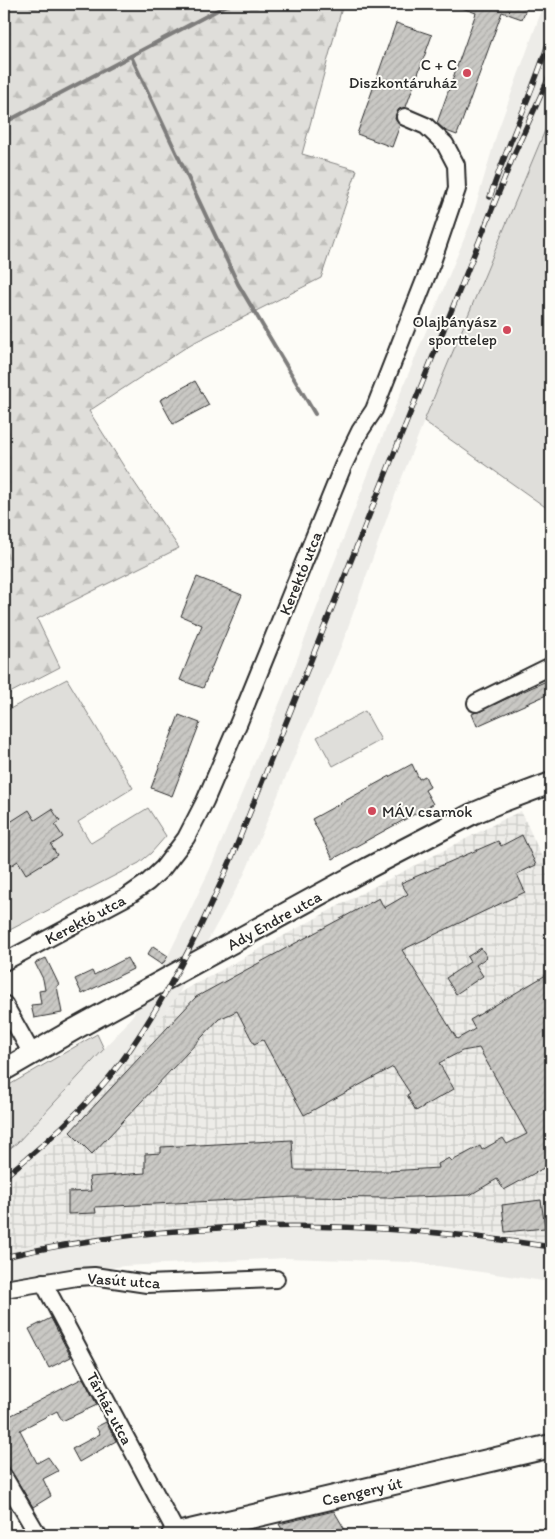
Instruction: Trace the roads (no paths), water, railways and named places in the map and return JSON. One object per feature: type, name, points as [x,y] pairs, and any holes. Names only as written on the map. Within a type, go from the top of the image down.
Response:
[{"type":"main road","name":"Csengery út","points":[[175,1535],[551,1446]]},
{"type":"street","name":"Kerektó utca","points":[[4,962],[114,904],[148,882],[178,849],[198,817],[239,722],[343,466],[360,431],[374,410],[432,262],[457,189],[456,165],[446,144],[426,126],[405,117]]},
{"type":"street","points":[[476,703],[551,666]]},
{"type":"street","name":"Ady Endre utca","points":[[4,1070],[75,1029],[472,814],[551,783]]},
{"type":"street","points":[[4,1004],[32,1054]]},
{"type":"street","name":"Vasút utca","points":[[4,1289],[94,1276],[147,1284],[276,1279]]},
{"type":"street","name":"Tárház utca","points":[[43,1282],[175,1535]]},
{"type":"street","points":[[4,1477],[38,1535]]},
{"type":"waterway","points":[[4,123],[229,4]]},
{"type":"waterway","points":[[131,56],[238,284],[315,414]]},
{"type":"railway","points":[[490,197],[551,35]]},
{"type":"railway","points":[[4,1177],[72,1117],[118,1066],[160,1003],[198,931],[232,857],[515,152],[551,73]]},
{"type":"railway","points":[[4,1257],[71,1244],[140,1235],[208,1229],[277,1226],[346,1227],[414,1231],[551,1247]]},
{"type":"place","name":"C + C Diszkontáruház","points":[[467,73]]},
{"type":"place","name":"Olajbányász sporttelep","points":[[507,330]]},
{"type":"place","name":"MÁV csarnok","points":[[372,811]]}]
